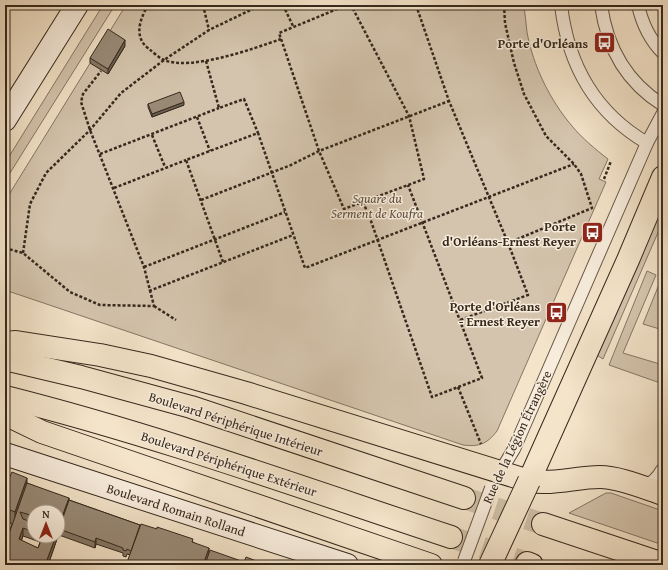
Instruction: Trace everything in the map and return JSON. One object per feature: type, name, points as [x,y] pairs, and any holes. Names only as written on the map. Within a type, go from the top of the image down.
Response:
[{"type":"main road","points":[[5,120],[72,7]]},
{"type":"main road","points":[[490,565],[628,260],[663,177]]},
{"type":"main road","points":[[5,343],[16,342],[92,354],[151,366],[253,396],[495,480],[549,482],[602,477],[626,482],[653,491]]},
{"type":"main road","name":"Boulevard Périphérique Intérieur","points":[[5,359],[81,377],[191,407],[464,498]]},
{"type":"main road","name":"Boulevard Périphérique Extérieur","points":[[5,397],[66,412],[196,452],[451,537]]},
{"type":"main road","points":[[5,414],[42,432],[431,565]]},
{"type":"main road","name":"Boulevard Romain Rolland","points":[[5,454],[347,565]]},
{"type":"main road","points":[[543,524],[663,564]]},
{"type":"lane","points":[[561,5],[564,27],[570,49],[588,88],[600,104],[631,134],[647,143]]},
{"type":"lane","points":[[601,5],[606,30],[611,44],[625,71],[648,96],[663,105]]},
{"type":"lane","points":[[638,5],[643,23],[648,33],[663,52]]},
{"type":"lane","name":"Rue de la Légion Étrangère","points":[[465,563],[495,480],[514,449],[647,143],[663,112]]},
{"type":"lane","points":[[653,491],[650,484],[658,478],[662,470]]},
{"type":"path","points":[[148,5],[138,29],[144,45],[164,60],[181,63],[206,61],[247,51],[281,39]]},
{"type":"path","points":[[203,5],[209,30]]},
{"type":"path","points":[[23,254],[30,204],[46,173],[90,130],[121,93],[164,60],[209,30],[261,5]]},
{"type":"path","points":[[283,5],[293,26]]},
{"type":"path","points":[[347,5],[338,6],[279,33],[319,151],[344,209],[424,179],[409,116],[351,5]]},
{"type":"path","points":[[416,5],[449,101],[528,295],[460,320]]},
{"type":"path","points":[[504,5],[505,23],[514,63],[524,94],[546,136],[574,164],[581,174],[592,208],[508,243]]},
{"type":"path","points":[[206,61],[219,108]]},
{"type":"path","points":[[102,70],[83,94],[81,102],[90,130],[144,267],[154,306]]},
{"type":"path","points":[[100,154],[244,99],[258,133],[284,212],[305,268],[574,164]]},
{"type":"path","points":[[201,200],[302,160],[319,151],[449,101]]},
{"type":"path","points":[[197,117],[210,151]]},
{"type":"path","points":[[114,188],[165,167],[258,133]]},
{"type":"path","points":[[152,135],[165,167]]},
{"type":"path","points":[[186,160],[223,262]]},
{"type":"path","points":[[604,179],[611,161]]},
{"type":"path","points":[[363,202],[432,397],[482,378],[408,185]]},
{"type":"path","points":[[144,267],[284,212]]},
{"type":"path","points":[[149,291],[293,235]]},
{"type":"path","points":[[5,248],[23,254],[70,292],[100,305],[154,306],[176,320]]},
{"type":"path","points":[[458,387],[481,444]]},
{"type":"green space","points":[[103,5],[115,5],[5,181],[5,163]]},
{"type":"green space","name":"Square du Serment de Koufra","points":[[126,5],[524,5],[527,32],[533,57],[550,94],[564,116],[576,130],[608,159],[599,179],[606,182],[497,431],[490,439],[478,445],[463,445],[5,290],[5,201]]},
{"type":"green space","points":[[663,198],[663,221],[603,359],[595,354]]},
{"type":"green space","points":[[647,271],[656,275],[623,353],[663,365],[663,384],[609,365]]},
{"type":"green space","points":[[660,282],[663,282],[663,303],[659,316],[663,318],[663,330],[643,324]]},
{"type":"green space","points":[[606,493],[611,493],[663,511],[663,545],[569,513]]},
{"type":"building","points":[[108,29],[125,40],[108,69],[90,58]]},
{"type":"building","points":[[180,92],[184,102],[152,114],[148,104]]},
{"type":"building","points":[[12,472],[27,478],[15,512],[5,508],[5,487]]},
{"type":"building","points":[[27,483],[69,498],[66,506],[66,504],[26,504],[26,514],[20,512],[23,519],[26,520],[26,529],[23,528],[19,539],[26,542],[26,544],[38,548],[40,544],[53,544],[45,565],[19,565],[5,559],[5,545]]},
{"type":"building","points":[[69,500],[140,525],[131,551],[127,549],[126,551],[123,550],[123,548],[96,538],[95,542],[66,532],[66,509]]},
{"type":"building","points":[[141,524],[157,529],[157,527],[193,539],[192,542],[209,548],[203,565],[126,565]]},
{"type":"building","points":[[210,550],[244,562],[243,565],[205,565]]},
{"type":"building","points":[[246,557],[267,565],[243,565]]},
{"type":"tunnel","points":[[464,498],[543,524]]},
{"type":"tunnel","points":[[451,537],[527,563]]},
{"type":"place","name":"Porte d'Orléans","points":[[604,43]]},
{"type":"place","name":"Porte d'Orléans-Ernest Reyer","points":[[592,233]]},
{"type":"place","name":"Porte d'Orléans - Ernest Reyer","points":[[556,313]]}]
